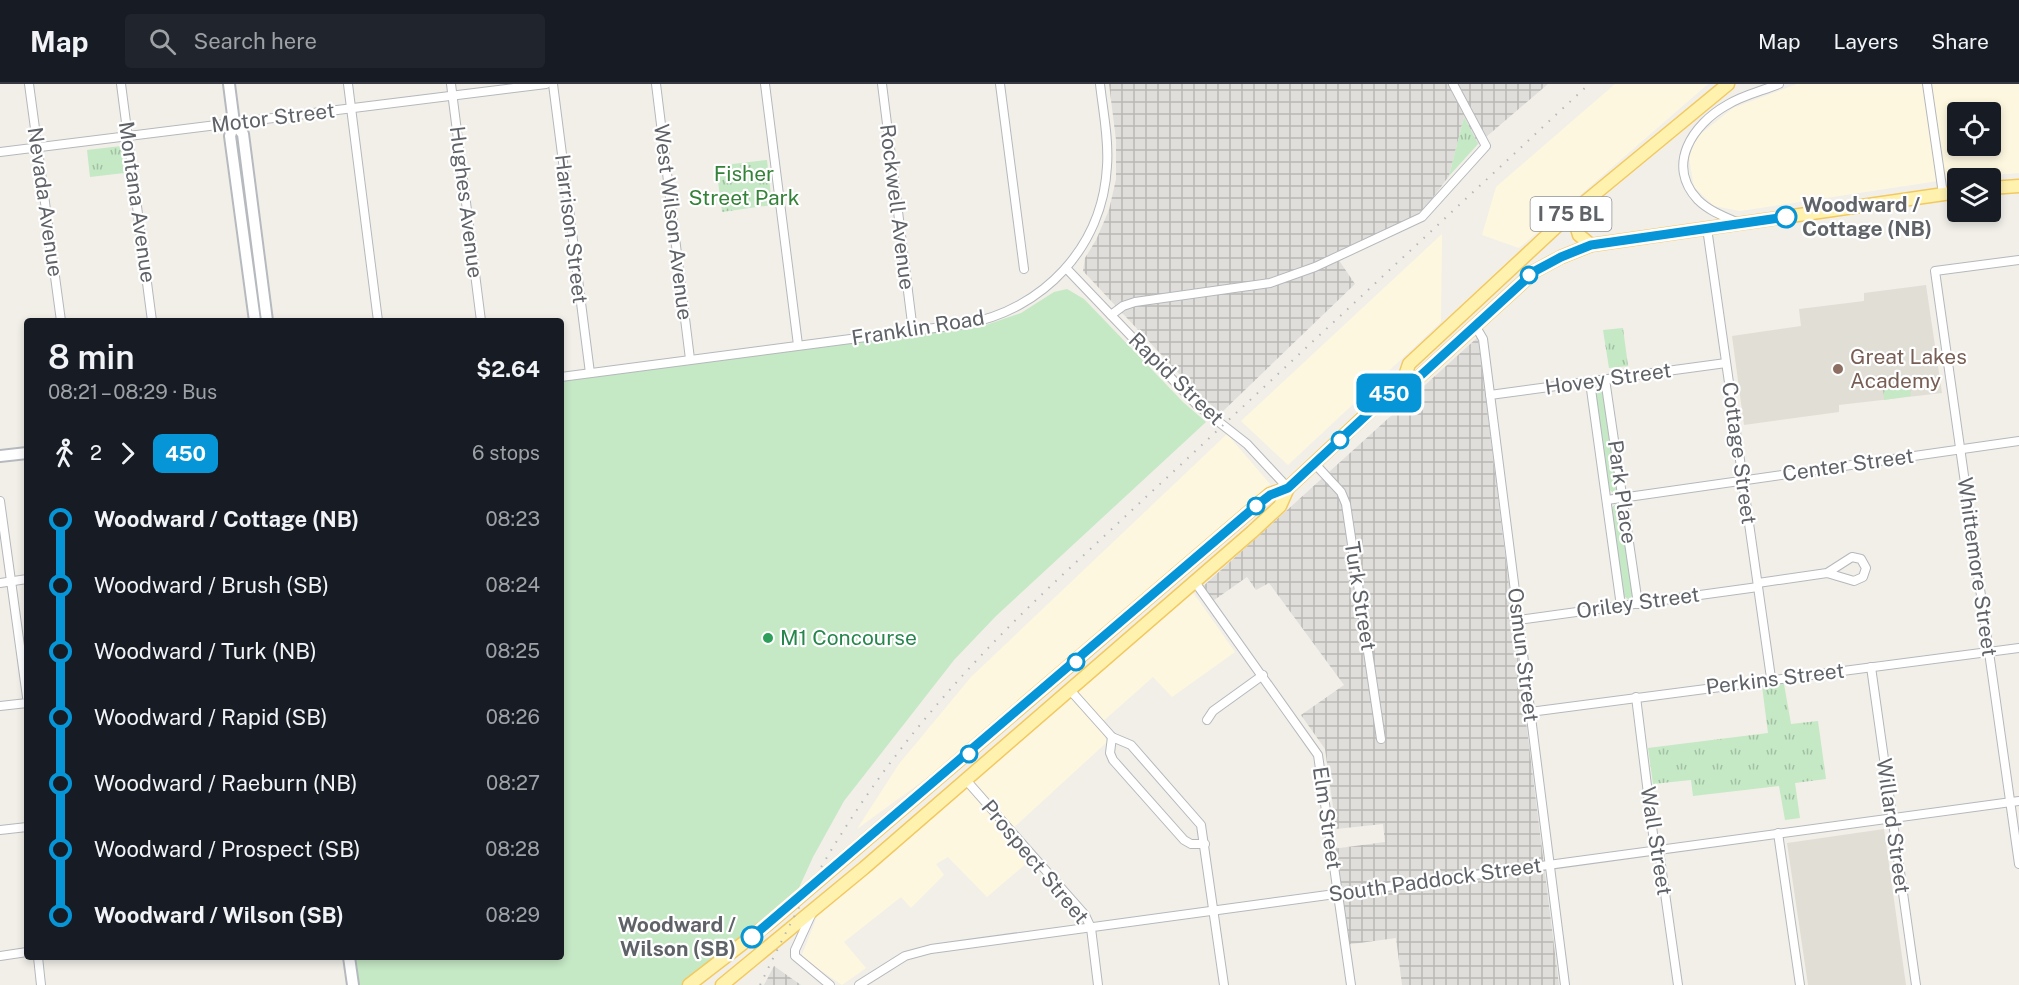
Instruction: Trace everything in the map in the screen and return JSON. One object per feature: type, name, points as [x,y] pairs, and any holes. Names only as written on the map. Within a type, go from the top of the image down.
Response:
[{"type":"main road","name":"I 75 BL","points":[[689,985],[768,924],[1257,505],[1270,495],[1288,488],[1404,380],[1409,364],[1560,223],[1728,84]]},
{"type":"main road","points":[[1591,245],[1578,235],[1576,225],[1632,164]]},
{"type":"main road","points":[[2001,187],[2019,186]]},
{"type":"main road","name":"I 75 BL","points":[[1404,380],[1419,377],[1535,271],[1591,245],[1947,193]]},
{"type":"main road","name":"I 75 BL","points":[[722,985],[813,911],[1195,582],[1280,506],[1288,488]]},
{"type":"main road","points":[[1070,690],[1071,680],[1113,644],[1114,638],[1107,634]]},
{"type":"main road","points":[[966,780],[960,780],[957,774],[1024,716],[1030,700]]},
{"type":"street","name":"Nevada Avenue","points":[[29,84],[61,318]]},
{"type":"street","name":"Montana Avenue","points":[[121,84],[153,318]]},
{"type":"street","points":[[229,84],[234,123],[230,136],[255,318]]},
{"type":"street","points":[[348,84],[378,318]]},
{"type":"street","name":"Hughes Avenue","points":[[451,84],[481,318]]},
{"type":"street","name":"Motor Street","points":[[0,152],[546,84]]},
{"type":"street","name":"Harrison Street","points":[[553,84],[590,373]]},
{"type":"street","name":"West Wilson Avenue","points":[[656,84],[690,359]]},
{"type":"street","points":[[765,84],[798,345]]},
{"type":"street","name":"Rockwell Avenue","points":[[882,84],[913,331]]},
{"type":"street","points":[[1000,84],[1024,269]]},
{"type":"street","name":"Franklin Road","points":[[564,377],[972,322],[1002,314],[1037,295],[1066,268],[1091,230],[1104,192],[1108,152],[1100,84]]},
{"type":"street","points":[[1111,315],[1123,306],[1135,302],[1260,285],[1291,277],[1422,217],[1486,146],[1453,84]]},
{"type":"street","points":[[1739,223],[1712,210],[1694,195],[1685,176],[1685,150],[1695,132],[1724,106],[1779,84]]},
{"type":"street","points":[[1927,84],[1943,194]]},
{"type":"street","points":[[234,123],[243,134],[267,318]]},
{"type":"street","name":"Cottage Street","points":[[1707,228],[1771,678]]},
{"type":"street","name":"Whittemore Street","points":[[2019,260],[1935,271],[1989,652],[2015,801],[2019,864]]},
{"type":"street","name":"Rapid Street","points":[[1066,268],[1192,399],[1247,444],[1288,488]]},
{"type":"street","name":"Osmun Street","points":[[1476,327],[1483,339],[1565,985]]},
{"type":"street","name":"Hovey Street","points":[[1490,395],[1726,363]]},
{"type":"street","name":"Park Place","points":[[1605,380],[1638,604]]},
{"type":"street","name":"Park Place","points":[[1590,382],[1622,606]]},
{"type":"street","name":"Center Street","points":[[1606,500],[2019,441]]},
{"type":"street","points":[[0,456],[24,453]]},
{"type":"street","name":"Turk Street","points":[[1315,464],[1341,492],[1346,504],[1381,739]]},
{"type":"street","points":[[0,501],[24,675]]},
{"type":"street","points":[[1852,557],[1861,559],[1866,568],[1864,575],[1857,581],[1827,573],[1852,557]]},
{"type":"street","name":"Oriley Street","points":[[1519,620],[1638,604],[1827,573]]},
{"type":"street","points":[[0,583],[24,579]]},
{"type":"street","name":"Elm Street","points":[[1195,582],[1318,755],[1351,985]]},
{"type":"street","name":"Perkins Street","points":[[1530,712],[1771,678],[2019,648]]},
{"type":"street","name":"Willard Street","points":[[1871,667],[1916,985]]},
{"type":"street","points":[[1207,720],[1213,711],[1263,675]]},
{"type":"street","points":[[1070,690],[1112,737],[1129,743],[1203,828],[1224,985]]},
{"type":"street","name":"Wall Street","points":[[1636,697],[1678,985]]},
{"type":"street","points":[[0,706],[24,703]]},
{"type":"street","points":[[1112,737],[1110,753],[1113,760],[1184,840],[1191,844],[1205,844]]},
{"type":"street","name":"Prospect Street","points":[[966,780],[1085,915],[1091,928],[1098,985]]},
{"type":"street","name":"South Paddock Street","points":[[859,985],[901,958],[920,951],[2015,801]]},
{"type":"street","points":[[0,830],[24,827]]},
{"type":"street","points":[[1778,833],[1800,985]]},
{"type":"street","points":[[813,911],[795,950],[795,956],[830,985]]},
{"type":"street","points":[[0,956],[24,952]]},
{"type":"street","points":[[38,960],[41,985]]},
{"type":"street","points":[[349,960],[353,985]]},
{"type":"shaded area","points":[[1109,84],[1548,84],[1478,144],[1464,117],[1449,176],[1426,207],[1415,216],[1334,253],[1355,284],[1221,413],[1199,395],[1083,271],[1085,258],[1109,210],[1116,179],[1116,140]]},
{"type":"shaded area","points":[[1615,84],[1708,84],[1519,248],[1482,235],[1496,187]]},
{"type":"shaded area","points":[[1797,84],[2019,84],[2019,173],[2001,174],[2001,168],[1947,168],[1947,180],[1740,211],[1714,206],[1694,187],[1689,157],[1697,137],[1733,108]]},
{"type":"shaded area","points":[[1442,234],[1441,322],[1288,465],[1241,421]]},
{"type":"shaded area","name":"Great Lakes Academy","points":[[1926,285],[1942,393],[1839,405],[1839,412],[1744,425],[1732,336],[1801,326],[1799,309],[1864,301],[1864,293]]},
{"type":"shaded area","points":[[1478,337],[1559,985],[1402,985],[1396,938],[1345,945],[1332,849],[1385,842],[1383,824],[1336,829],[1325,749],[1301,715],[1344,685],[1269,583],[1256,590],[1247,577],[1210,603],[1200,589]]},
{"type":"shaded area","points":[[1227,434],[1270,484],[942,767],[857,829],[899,764],[971,677]]},
{"type":"shaded area","points":[[1192,591],[1235,652],[1172,697],[1153,677],[1100,724],[1107,742],[1011,830],[1034,857],[987,897],[948,857],[936,864],[944,875],[911,908],[901,897],[844,942],[866,968],[842,985],[801,957],[819,912]]},
{"type":"shaded area","points":[[1884,829],[1906,985],[1808,985],[1787,843]]},
{"type":"shaded area","points":[[774,966],[801,985],[764,985]]},
{"type":"green space","points":[[1464,117],[1478,144],[1449,176]]},
{"type":"green space","points":[[234,133],[238,133],[264,318],[260,318]]},
{"type":"green space","points":[[121,146],[124,173],[90,177],[87,150]]},
{"type":"green space","name":"Fisher Street Park","points":[[767,160],[772,205],[722,212],[716,166]]},
{"type":"green space","name":"M1 Concourse","points":[[1067,289],[1084,299],[1183,402],[1206,422],[996,616],[954,660],[844,801],[813,857],[798,890],[683,985],[359,985],[355,960],[564,960],[564,381],[980,327],[1021,313],[1054,292]]},
{"type":"green space","points":[[1623,328],[1628,366],[1609,368],[1603,330]]},
{"type":"green space","points":[[1909,382],[1911,396],[1884,400],[1883,385]]},
{"type":"green space","points":[[1598,386],[1603,389],[1618,487],[1614,493],[1608,489],[1594,390]]},
{"type":"green space","points":[[1616,504],[1621,508],[1633,595],[1629,600],[1624,596],[1611,508]]},
{"type":"green space","points":[[1784,684],[1791,724],[1818,721],[1826,779],[1795,783],[1800,818],[1785,820],[1779,786],[1693,796],[1691,780],[1653,784],[1648,748],[1768,733],[1762,686]]},
{"type":"railway","points":[[760,985],[818,872],[840,836],[913,733],[967,670],[1056,581],[1589,84]]},
{"type":"bus line","name":"450","points":[[752,937],[969,754],[1257,505],[1270,495],[1288,488],[1404,380],[1419,377],[1535,271],[1591,245],[1786,217]]},
{"type":"place","name":"Woodward / Cottage (NB)","points":[[1786,217]]},
{"type":"place","name":"Great Lakes Academy","points":[[1838,369]]},
{"type":"place","name":"M1 Concourse","points":[[768,638]]},
{"type":"place","name":"Woodward / Wilson (SB)","points":[[752,937]]}]
